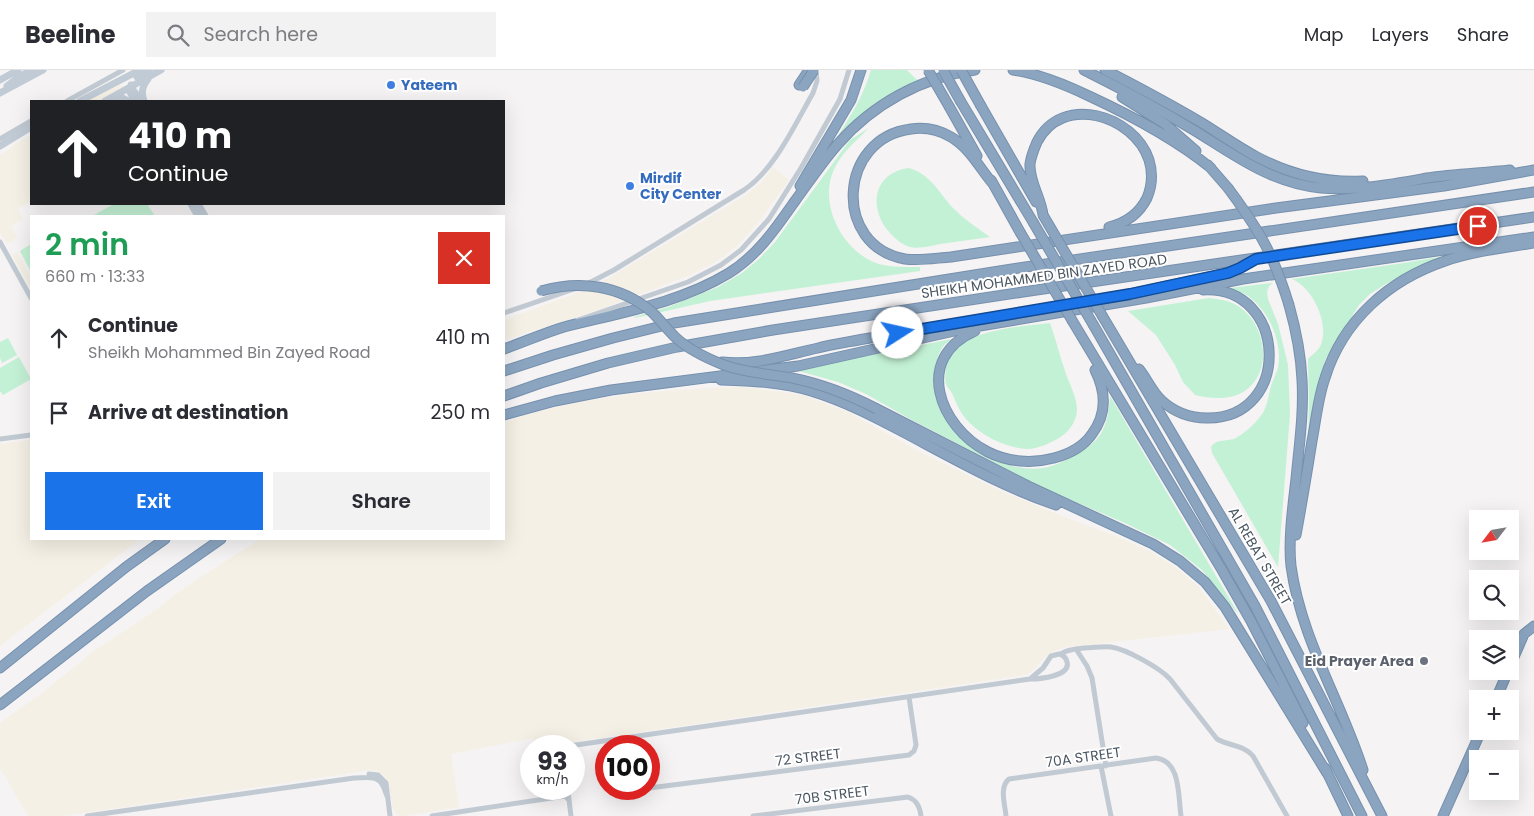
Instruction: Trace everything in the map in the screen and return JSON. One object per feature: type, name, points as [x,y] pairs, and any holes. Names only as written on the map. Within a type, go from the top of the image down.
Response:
[{"type":"highway","points":[[803,70],[800,86],[813,70]]},
{"type":"highway","points":[[787,213],[804,178],[851,100],[862,70]]},
{"type":"highway","points":[[928,70],[1020,232],[1232,587],[1280,676],[1348,816]]},
{"type":"highway","name":"AL REBAT STREET","points":[[943,70],[1256,606],[1362,816]]},
{"type":"highway","points":[[961,70],[1043,215]]},
{"type":"highway","points":[[505,348],[563,328],[672,298],[712,283],[747,260],[770,237],[838,144],[876,109],[900,94],[924,83],[953,74],[975,70]]},
{"type":"highway","points":[[1013,70],[1052,80],[1103,102],[1162,134],[1211,168]]},
{"type":"highway","points":[[1077,70],[1165,124],[1189,144],[1228,188],[1261,237],[1277,270],[1289,305],[1298,343],[1302,391],[1301,426],[1293,508],[1291,564],[1299,604],[1307,631],[1354,743],[1368,790]]},
{"type":"highway","points":[[1084,70],[1176,120],[1251,166],[1286,180],[1321,188],[1400,183],[1428,178],[1534,169]]},
{"type":"highway","points":[[1105,70],[1202,123],[1257,157],[1290,171],[1322,179],[1340,181],[1408,177],[1428,178]]},
{"type":"highway","points":[[1043,215],[1030,171],[1031,157],[1040,136],[1056,122],[1074,115],[1094,116],[1114,121],[1131,133],[1145,150],[1151,172],[1150,190],[1142,206],[1128,220],[1117,226],[1098,230],[1089,235]]},
{"type":"highway","points":[[994,185],[967,150],[952,137],[924,128],[905,130],[889,135],[875,145],[863,158],[854,182],[854,208],[860,225],[870,239],[886,252],[906,259],[920,260],[951,257],[1276,208],[1435,188],[1534,169]]},
{"type":"highway","name":"SHEIKH MOHAMMED BIN ZAYED ROAD","points":[[505,371],[613,338],[674,323],[1032,266],[1534,192]]},
{"type":"highway","name":"AL REBAT STREET","points":[[1043,215],[1271,601],[1382,816]]},
{"type":"highway","name":"SHEIKH MOHAMMED BIN ZAYED ROAD","points":[[505,396],[608,363],[677,347],[1004,295],[1534,217]]},
{"type":"highway","points":[[505,415],[574,397],[611,390],[798,366],[949,332],[1243,279],[1534,237]]},
{"type":"highway","points":[[1291,564],[1324,380],[1332,357],[1350,326],[1366,308],[1384,293],[1418,272],[1458,257],[1534,242]]},
{"type":"highway","points":[[714,361],[734,363],[755,362],[820,347],[1130,294],[1228,273],[1256,259]]},
{"type":"highway","points":[[541,291],[560,286],[580,285],[600,287],[618,292],[645,307],[686,346],[700,355],[742,370],[821,385],[849,396],[1014,479],[1153,544],[1180,561],[1205,582],[1215,594],[1236,623],[1327,773]]},
{"type":"highway","points":[[1128,361],[1138,367],[1157,396],[1168,406],[1181,413],[1202,418],[1225,416],[1244,407],[1259,390],[1266,376],[1270,360],[1267,335],[1255,314],[1238,298],[1225,293],[1207,290],[1146,298]]},
{"type":"highway","points":[[995,324],[965,335],[949,348],[940,366],[938,380],[940,393],[951,418],[971,441],[997,456],[1027,462],[1057,457],[1079,447],[1093,433],[1102,414],[1104,402],[1102,384],[1079,340],[1073,322]]},
{"type":"highway","points":[[688,380],[771,383],[791,386],[822,395],[868,414],[1014,489],[1111,524]]},
{"type":"highway","points":[[0,668],[126,567],[165,540]]},
{"type":"highway","points":[[0,705],[160,581],[220,540]]},
{"type":"highway","points":[[1519,645],[1524,634],[1534,626]]},
{"type":"highway","points":[[1443,816],[1477,740]]},
{"type":"street","points":[[0,80],[18,70]]},
{"type":"street","points":[[1,93],[16,79],[31,70]]},
{"type":"street","points":[[1,93],[43,70]]},
{"type":"street","points":[[69,100],[123,70]]},
{"type":"street","points":[[82,100],[140,70]]},
{"type":"street","points":[[107,100],[131,87],[150,73],[161,70]]},
{"type":"street","points":[[505,313],[569,292],[599,278],[654,246],[750,185],[768,168],[813,93],[817,81],[813,70]]},
{"type":"street","points":[[563,328],[583,318],[693,279],[721,265],[741,250],[769,219],[801,168],[840,98],[848,70]]},
{"type":"street","points":[[142,100],[143,86],[150,73]]},
{"type":"street","points":[[119,81],[131,87],[141,100]]},
{"type":"street","points":[[131,87],[130,92],[134,100]]},
{"type":"street","points":[[107,100],[122,98],[126,100]]},
{"type":"street","points":[[0,139],[30,122]]},
{"type":"street","points":[[0,146],[30,129]]},
{"type":"street","points":[[18,136],[30,132]]},
{"type":"street","points":[[194,205],[205,215]]},
{"type":"street","points":[[0,242],[30,296]]},
{"type":"street","points":[[0,439],[30,435]]},
{"type":"street","points":[[1030,679],[1044,668],[1051,656],[1061,654],[1067,650],[1110,647],[1118,648],[1132,655],[1167,675],[1217,739],[1250,752],[1288,816]]},
{"type":"street","points":[[1076,649],[1088,666],[1092,678],[1111,816]]},
{"type":"street","points":[[660,736],[910,696],[1038,678],[1064,672],[1068,663],[1061,654]]},
{"type":"street","name":"72 STREET","points":[[660,787],[909,755],[914,751],[916,745],[910,696]]},
{"type":"street","name":"70A STREET","points":[[1006,816],[1003,787],[1007,781],[1012,779],[1156,758],[1169,763],[1175,772],[1181,816]]},
{"type":"street","points":[[87,816],[372,774],[378,775],[386,783],[390,816]]},
{"type":"street","name":"70B STREET","points":[[753,816],[906,797],[913,799],[919,805],[921,816]]},
{"type":"street","points":[[432,816],[538,800]]},
{"type":"street","points":[[569,800],[571,816]]},
{"type":"street","points":[[817,808],[818,816]]},
{"type":"green space","points":[[871,70],[907,70],[916,79],[924,81],[899,91],[876,104],[836,139],[861,97]]},
{"type":"green space","points":[[869,128],[852,144],[838,162],[832,175],[829,189],[830,204],[834,218],[848,243],[871,261],[888,266],[920,267],[920,271],[710,301],[634,317],[668,307],[718,287],[742,273],[775,242],[850,140]]},
{"type":"green space","points":[[908,168],[922,174],[934,184],[957,212],[990,237],[917,248],[907,246],[897,240],[886,228],[880,217],[877,207],[877,196],[880,186],[886,178],[895,172]]},
{"type":"green space","points":[[112,205],[148,205],[154,215],[94,215]]},
{"type":"green space","points":[[30,245],[30,270],[20,251]]},
{"type":"green space","points":[[1444,256],[1421,265],[1384,285],[1370,294],[1359,305],[1326,358],[1320,378],[1308,445],[1308,359],[1321,344],[1323,324],[1312,297],[1306,289],[1292,279]]},
{"type":"green space","points":[[1273,283],[1269,286],[1267,292],[1278,324],[1288,365],[1290,414],[1278,567],[1212,453],[1211,447],[1216,442],[1236,438],[1257,421],[1266,407],[1278,368],[1279,358],[1276,336],[1267,316],[1253,300],[1245,294],[1230,288]]},
{"type":"green space","points":[[1209,298],[1225,300],[1238,306],[1256,326],[1261,339],[1263,352],[1262,366],[1257,378],[1249,388],[1232,397],[1216,398],[1195,395],[1183,382],[1175,365],[1156,335],[1128,311]]},
{"type":"green space","points":[[1050,323],[1076,401],[1077,414],[1074,422],[1062,436],[1048,444],[1035,448],[1012,447],[998,442],[968,422],[960,411],[946,382],[946,368],[951,355],[960,345],[989,332]]},
{"type":"green space","points":[[8,338],[17,355],[2,363],[0,358],[0,342]]},
{"type":"green space","points":[[952,339],[942,348],[937,360],[935,384],[938,396],[947,419],[954,429],[969,445],[989,458],[1013,466],[1037,469],[1055,465],[1083,451],[1102,432],[1110,396],[1239,615],[1202,570],[1170,545],[1127,524],[1041,487],[866,394],[838,382],[795,370]]},
{"type":"green space","points":[[19,357],[30,380],[3,395],[0,391],[0,368]]},
{"type":"sand","points":[[116,86],[125,87],[100,100],[88,100]]},
{"type":"sand","points":[[30,136],[30,202],[18,209],[23,219],[11,226],[17,238],[7,244],[0,232],[0,156]]},
{"type":"sand","points":[[773,167],[789,180],[761,219],[743,240],[726,255],[710,265],[690,275],[607,307],[505,340],[505,320],[594,287],[746,195],[762,182]]},
{"type":"sand","points":[[17,252],[30,276],[30,287],[12,255]]},
{"type":"sand","points":[[743,387],[802,395],[850,413],[916,450],[1003,492],[1149,551],[1171,564],[1198,586],[1229,629],[1066,647],[1050,654],[1025,675],[621,735],[595,735],[595,739],[585,740],[585,735],[520,735],[520,741],[451,754],[459,807],[404,816],[397,815],[394,809],[384,775],[371,770],[64,816],[28,816],[0,768],[0,723],[42,693],[94,651],[147,616],[187,586],[258,540],[505,540],[505,422],[562,406],[652,392]]},
{"type":"sand","points":[[30,440],[30,540],[139,540],[0,646],[0,444]]},
{"type":"place","name":"Yateem","points":[[391,85]]},
{"type":"place","name":"Mirdif City Center","points":[[630,186]]},
{"type":"place","name":"Eid Prayer Area","points":[[1424,661]]},
{"type":"route","points":[[898,333],[1130,294],[1228,273],[1256,259],[1478,226]]}]
